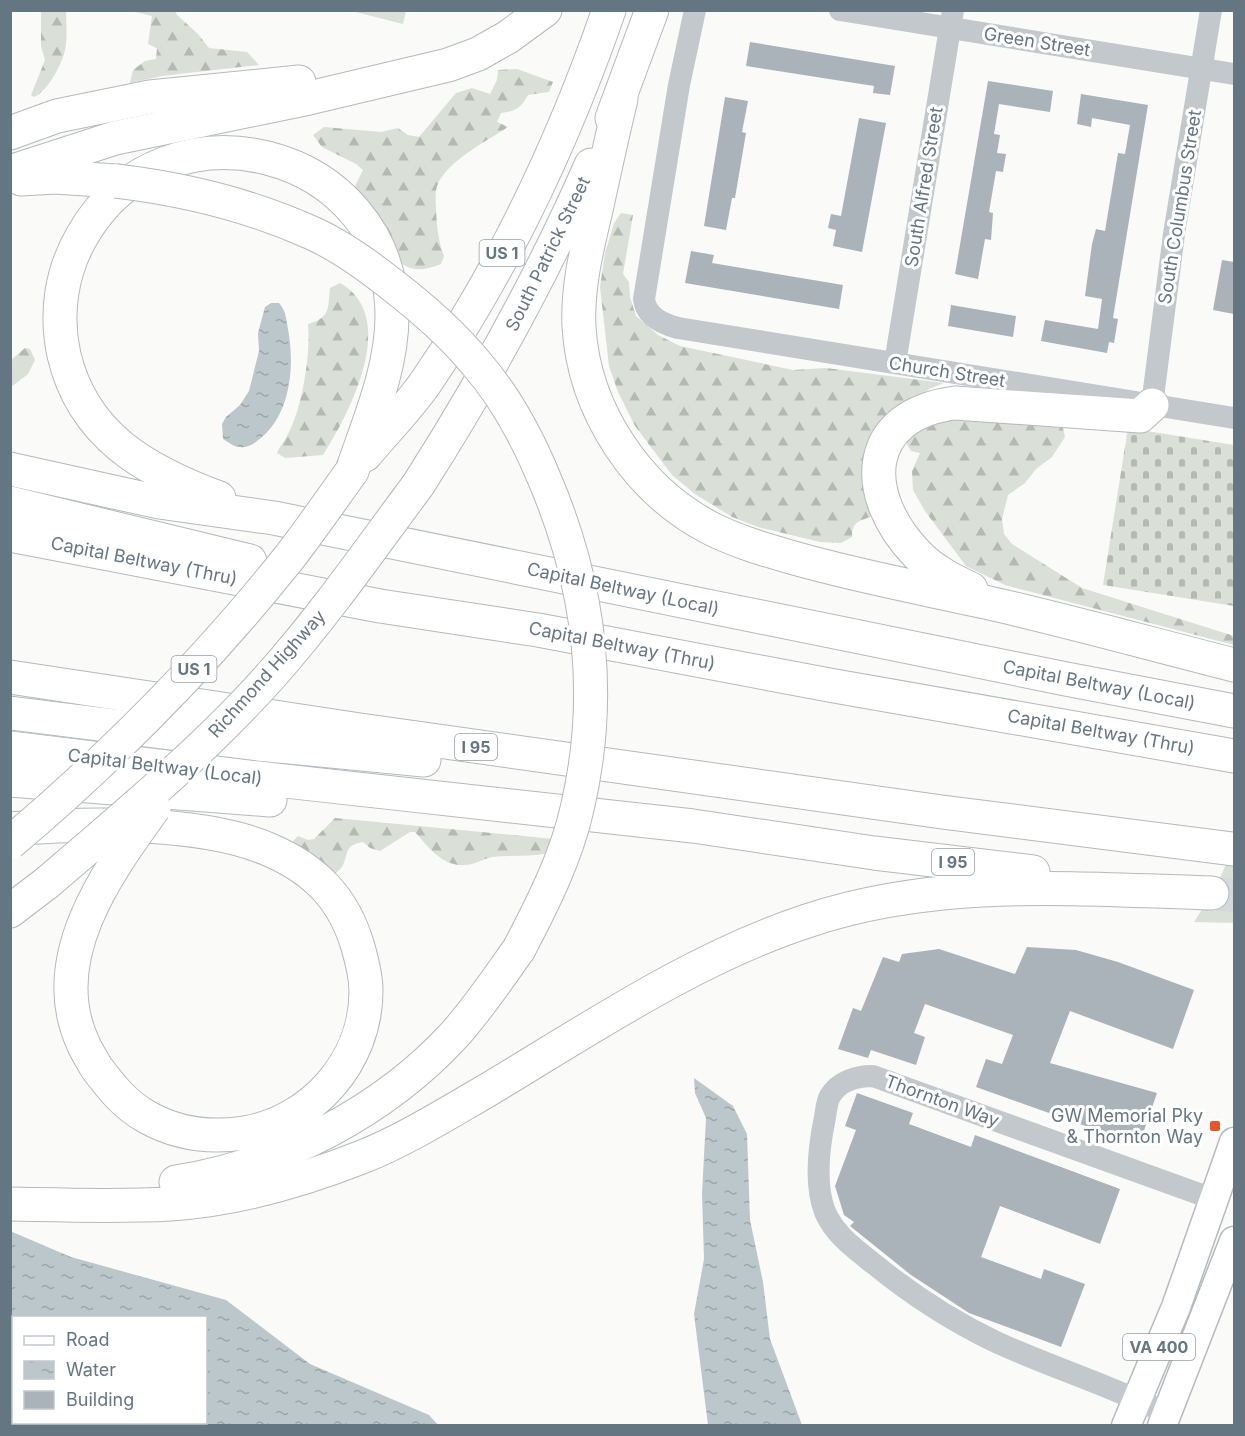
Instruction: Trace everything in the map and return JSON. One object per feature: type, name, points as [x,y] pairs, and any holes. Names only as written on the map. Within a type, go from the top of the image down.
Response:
[{"type":"highway","points":[[10,172],[115,138],[448,65],[478,54],[508,37],[545,10]]},
{"type":"highway","name":"US 1","points":[[10,843],[122,744],[179,686],[289,558],[352,471],[424,384],[465,321],[498,261],[567,120],[609,10]]},
{"type":"highway","name":"South Patrick Street","points":[[418,485],[496,356],[539,276],[621,99],[652,10]]},
{"type":"highway","points":[[10,133],[57,116],[150,97],[237,87],[417,73]]},
{"type":"highway","points":[[621,99],[586,251],[578,303],[579,328],[588,377],[610,431],[628,458],[651,483],[686,513],[711,528],[748,545],[820,565],[1016,609],[1234,665]]},
{"type":"highway","points":[[274,518],[166,477],[131,455],[90,415],[68,371],[62,345],[60,320],[63,286],[71,258],[87,227],[104,204],[119,190],[140,176],[165,163],[191,154],[234,152],[270,158],[297,168],[325,184],[348,204],[368,231],[381,257],[389,281],[392,314],[391,340],[377,398],[352,471]]},
{"type":"highway","points":[[10,180],[55,177],[140,184],[203,196],[276,218],[314,234],[350,254],[420,305],[476,362],[525,434],[553,498],[575,563],[586,618],[591,687],[591,720],[576,812],[563,854],[538,912],[519,949],[481,1002],[455,1033],[416,1071],[381,1097],[323,1133],[281,1154],[244,1168],[202,1178],[125,1190],[10,1202]]},
{"type":"highway","points":[[10,192],[105,180]]},
{"type":"highway","points":[[1016,609],[948,578],[918,556],[900,534],[888,515],[881,495],[880,460],[886,441],[898,425],[916,413],[934,406],[977,404],[1140,417],[1152,405]]},
{"type":"highway","name":"Capital Beltway (Local)","points":[[10,469],[159,502],[274,518],[1054,677],[1234,711]]},
{"type":"highway","name":"Richmond Highway","points":[[10,911],[48,882],[188,761],[308,632],[418,485]]},
{"type":"highway","points":[[10,503],[538,630]]},
{"type":"highway","name":"Capital Beltway (Thru)","points":[[10,535],[380,606],[538,630],[829,685],[1234,756]]},
{"type":"highway","name":"I 95","points":[[10,677],[360,730],[942,812],[1233,849]]},
{"type":"highway","points":[[10,713],[258,744],[942,812]]},
{"type":"highway","name":"Capital Beltway (Local)","points":[[10,748],[693,826],[874,853],[1212,893],[1013,888],[965,891],[854,907],[769,934],[727,952],[643,998],[441,1117],[365,1156],[243,1194],[173,1204],[105,1206],[10,1202]]},
{"type":"highway","points":[[10,829],[44,826],[118,826],[129,827],[140,827],[162,828],[174,828],[195,831],[268,849],[295,862],[318,878],[335,898],[348,919],[356,940],[363,966],[366,992],[363,1017],[356,1041],[332,1084],[311,1104],[285,1121],[259,1130],[206,1136],[175,1129],[147,1118],[126,1103],[111,1088],[82,1042],[74,1016],[70,989],[73,964],[76,947],[90,907],[123,851],[136,833],[142,824],[188,761]]},
{"type":"highway","points":[[10,780],[429,811],[487,802]]},
{"type":"main road","name":"VA 400","points":[[1126,1425],[1176,1307],[1234,1142]]},
{"type":"main road","name":"VA 400","points":[[1165,1419],[1234,1241]]},
{"type":"street","name":"Church Street","points":[[695,10],[679,85],[644,299],[646,309],[660,321],[678,328],[1234,418]]},
{"type":"street","name":"Green Street","points":[[840,10],[951,19],[1234,74]]},
{"type":"street","name":"South Columbus Street","points":[[1152,405],[1174,234],[1211,10]]},
{"type":"street","name":"South Alfred Street","points":[[895,363],[951,19]]},
{"type":"street","name":"Thornton Way","points":[[1138,1399],[996,1341],[944,1314],[902,1287],[850,1245],[833,1227],[824,1210],[819,1183],[823,1126],[829,1096],[845,1082],[861,1076],[873,1076],[1213,1199]]},
{"type":"street","points":[[1138,1399],[1165,1419]]},
{"type":"green space","points":[[348,10],[406,10],[406,11],[403,24]]},
{"type":"green space","points":[[41,11],[66,11],[66,44],[62,59],[52,78],[44,90],[34,97],[31,95],[45,60],[41,46]]},
{"type":"green space","points":[[131,11],[175,11],[209,48],[247,52],[259,65],[162,76],[130,83],[133,70],[145,61],[156,59],[157,48],[148,44],[152,16]]},
{"type":"green space","points":[[517,69],[553,82],[549,92],[528,95],[518,108],[501,113],[497,122],[508,127],[465,155],[439,181],[436,191],[436,216],[444,256],[441,264],[425,269],[412,268],[403,264],[395,256],[373,210],[354,188],[363,170],[356,164],[322,147],[313,135],[324,127],[381,132],[398,128],[408,135],[419,137],[456,93],[472,88],[490,94],[497,80],[498,70]]},
{"type":"green space","points":[[621,213],[633,215],[623,274],[629,282],[630,297],[636,316],[658,335],[680,346],[793,370],[826,368],[944,383],[929,389],[914,401],[870,517],[856,523],[852,537],[841,543],[820,542],[758,527],[732,517],[695,494],[672,475],[635,426],[618,392],[609,366],[600,287],[605,253],[614,223]]},
{"type":"green space","points":[[340,283],[358,298],[366,318],[368,341],[364,366],[345,415],[323,455],[285,458],[277,453],[292,425],[301,397],[308,350],[308,324],[324,316],[328,307],[330,288]]},
{"type":"green space","points":[[25,348],[30,349],[35,360],[28,374],[11,387],[11,360]]},
{"type":"green space","points":[[963,417],[1063,428],[1065,437],[1052,457],[1036,469],[1025,483],[1008,495],[1002,519],[1004,534],[1012,544],[1082,588],[1234,636],[1234,645],[1005,585],[966,566],[925,511],[913,490],[912,471],[920,453],[911,451],[906,443],[910,430]]},
{"type":"green space","points":[[1128,428],[1234,445],[1234,606],[1103,585]]},
{"type":"green space","points":[[335,818],[554,839],[549,853],[492,857],[472,864],[457,865],[443,859],[431,850],[415,832],[410,832],[380,851],[370,848],[363,842],[352,845],[342,867],[334,875],[291,843],[298,836],[308,840],[314,839]]},
{"type":"green space","points":[[1234,846],[1234,923],[1194,922],[1216,887]]},
{"type":"water","points":[[271,303],[279,303],[286,318],[291,359],[288,390],[284,405],[268,431],[251,445],[238,447],[223,439],[222,424],[226,417],[240,405],[249,391],[259,351],[258,333],[265,307]]},
{"type":"water","points":[[694,1078],[733,1106],[747,1134],[750,1220],[763,1282],[770,1339],[802,1425],[708,1425],[694,1314],[704,1259],[702,1194],[706,1118],[695,1093]]},
{"type":"water","points":[[10,1231],[71,1257],[226,1300],[310,1364],[429,1415],[438,1425],[11,1425]]},
{"type":"building","points":[[750,42],[895,66],[890,95],[873,93],[874,86],[746,66]]},
{"type":"building","points":[[988,81],[1053,91],[1050,112],[999,104],[994,134],[1000,135],[997,153],[1006,154],[1003,172],[996,171],[989,212],[993,213],[991,240],[985,239],[978,279],[955,274]]},
{"type":"building","points":[[1081,94],[1148,105],[1113,318],[1118,319],[1114,343],[1109,342],[1107,353],[1041,341],[1045,320],[1098,329],[1102,299],[1085,296],[1092,244],[1096,229],[1105,231],[1118,153],[1125,154],[1130,125],[1092,118],[1091,127],[1077,124]]},
{"type":"building","points":[[725,97],[748,101],[742,132],[746,133],[735,198],[732,198],[726,230],[704,226]]},
{"type":"building","points":[[859,118],[886,123],[862,252],[833,246],[836,230],[828,228],[831,214],[841,216]]},
{"type":"building","points":[[691,251],[714,255],[712,263],[843,285],[839,309],[685,283]]},
{"type":"building","points":[[1222,260],[1234,262],[1234,314],[1213,310]]},
{"type":"building","points":[[951,305],[1016,316],[1013,337],[948,326]]},
{"type":"building","points":[[1027,947],[1076,950],[1118,962],[1194,990],[1173,1049],[1070,1011],[1050,1063],[1157,1093],[1139,1145],[976,1087],[986,1059],[1002,1064],[1013,1035],[925,1004],[914,1033],[925,1037],[916,1065],[871,1050],[868,1058],[838,1049],[853,1008],[861,1011],[883,957],[899,962],[902,954],[939,949],[1015,974]]},
{"type":"building","points":[[857,1093],[913,1113],[909,1124],[971,1147],[975,1135],[1120,1189],[1100,1244],[1000,1206],[981,1257],[1041,1279],[1044,1269],[1085,1284],[1061,1347],[969,1313],[911,1275],[850,1226],[854,1222],[844,1215],[835,1186],[856,1130],[845,1126]]},
{"type":"tunnel","points":[[1212,893],[1234,896]]},
{"type":"place","name":"GW Memorial Pky & Thornton Way","points":[[1215,1126]]}]
